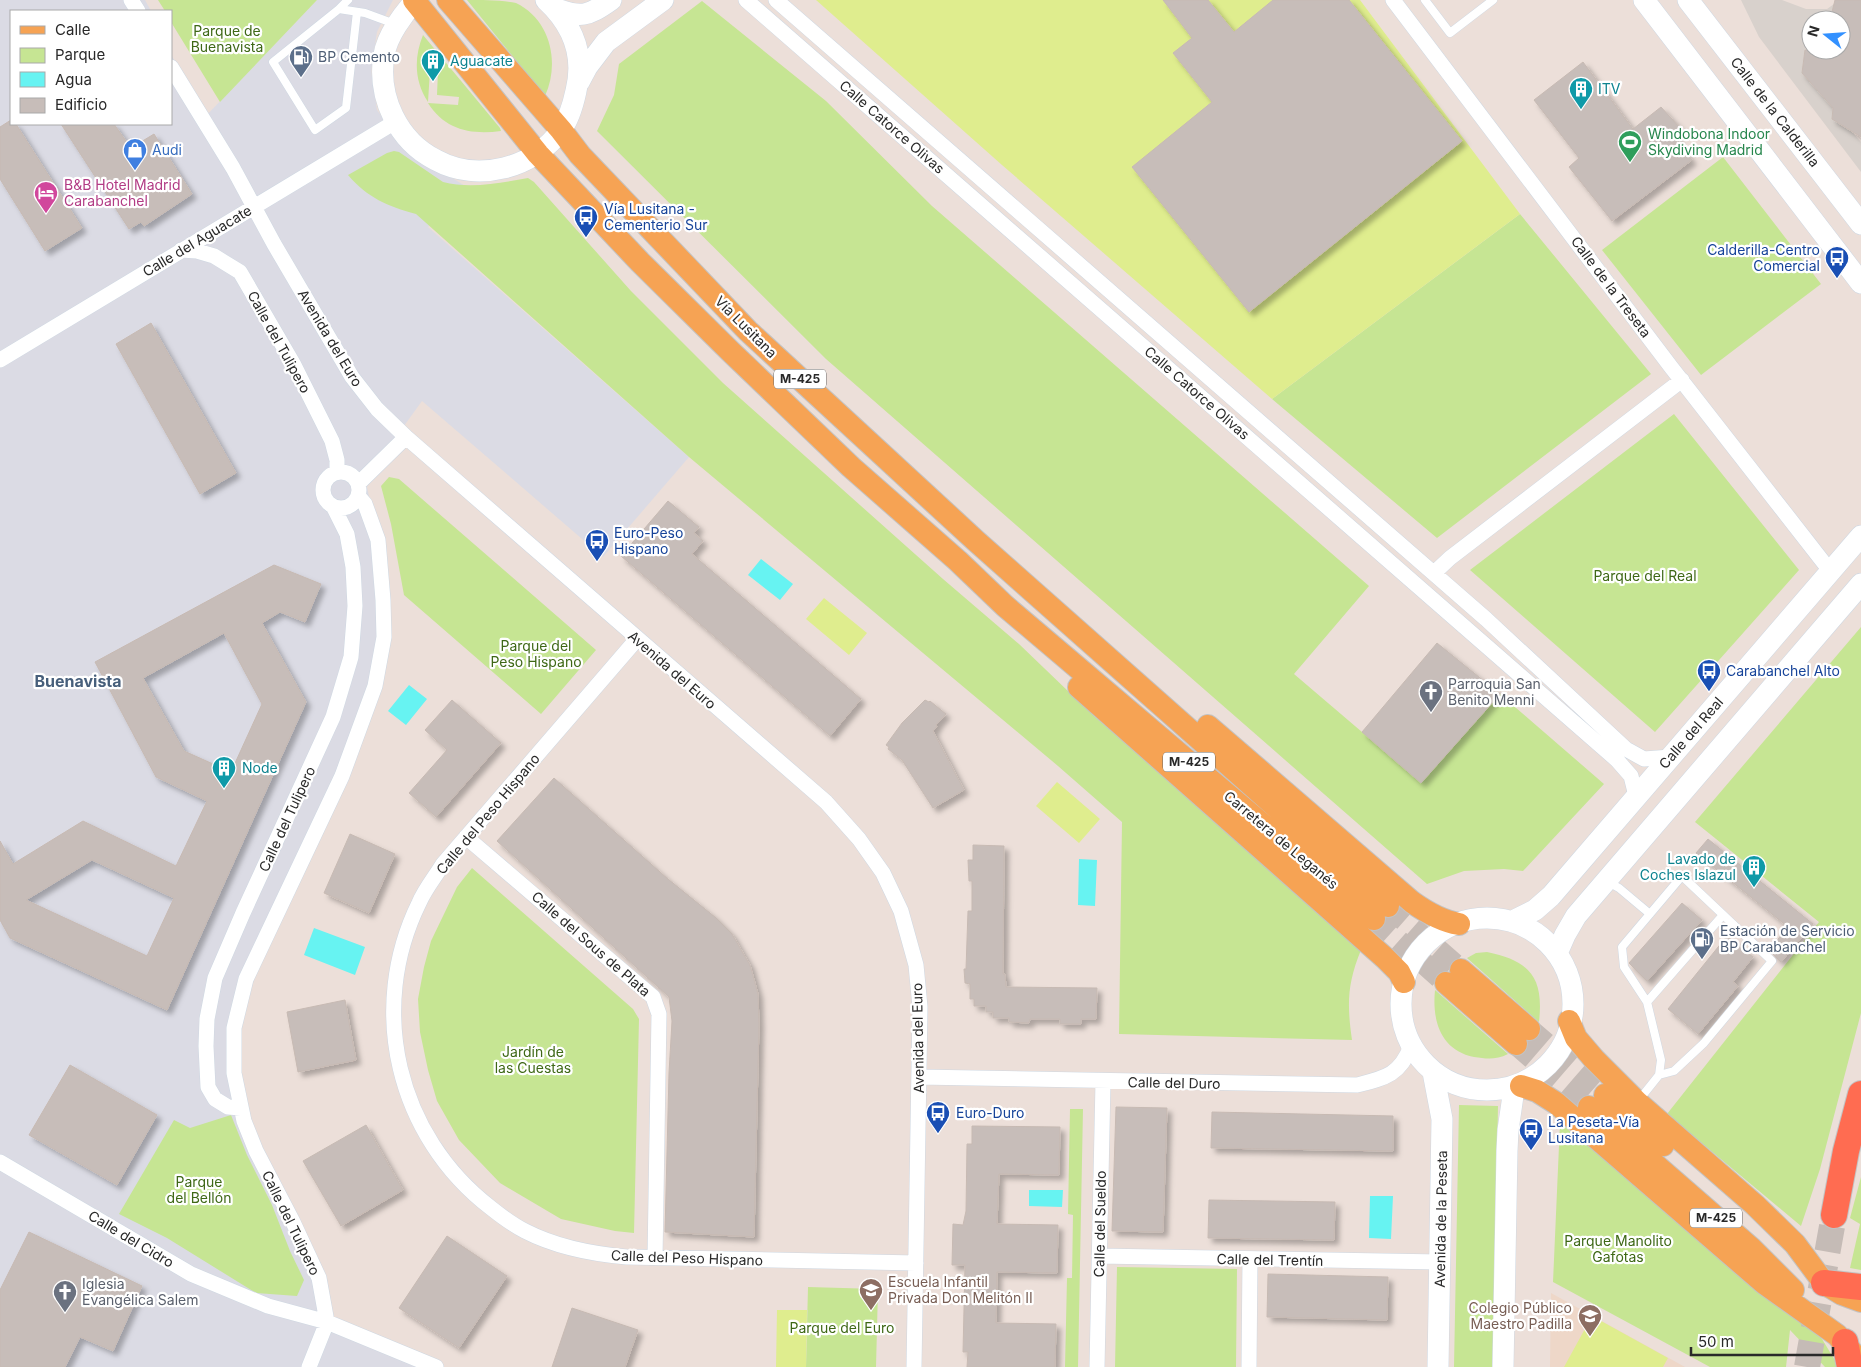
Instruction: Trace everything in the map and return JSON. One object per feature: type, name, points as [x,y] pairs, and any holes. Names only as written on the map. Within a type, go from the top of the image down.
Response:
[{"type":"highway","points":[[1834,1215],[1846,1151],[1861,1094]]},
{"type":"highway","points":[[1824,1283],[1861,1287]]},
{"type":"main road","name":"M-425","points":[[415,0],[538,154]]},
{"type":"main road","name":"M-425","points":[[448,0],[561,130]]},
{"type":"main road","name":"Vía Lusitana","points":[[561,130],[580,155],[748,331],[976,541],[1056,610]]},
{"type":"main road","name":"Vía Lusitana","points":[[538,154],[640,262],[730,351],[851,467],[1005,606]]},
{"type":"main road","name":"Carretera de Leganés","points":[[1005,606],[1381,912],[1056,610]]},
{"type":"main road","points":[[1005,606],[1026,637],[1089,696],[1386,958],[1399,972],[1404,982]]},
{"type":"main road","points":[[1056,610],[1076,618],[1116,645],[1412,902],[1425,912],[1459,924]]},
{"type":"main road","points":[[1453,976],[1522,1036]]},
{"type":"main road","points":[[1569,1021],[1576,1038],[1594,1059],[1637,1102],[1755,1205],[1795,1244],[1824,1283]]},
{"type":"main road","points":[[1518,1087],[1537,1091],[1556,1103],[1764,1283],[1844,1348]]},
{"type":"main road","name":"M-425","points":[[1861,1301],[1842,1294],[1824,1283],[1597,1101],[1751,1248],[1861,1365]]},
{"type":"street","points":[[415,0],[396,25],[384,55],[384,89],[395,122],[412,144],[436,161],[466,170],[497,170],[516,164],[538,154],[561,130],[572,108],[578,84],[580,63],[576,43],[569,26],[550,4]]},
{"type":"street","points":[[550,4],[571,14],[583,15],[598,10],[611,0]]},
{"type":"street","points":[[578,84],[587,67],[606,42],[663,0]]},
{"type":"street","name":"Calle Catorce Olivas","points":[[746,0],[1617,760],[1631,776],[1636,796]]},
{"type":"street","name":"Calle Catorce Olivas","points":[[776,0],[1434,573],[1626,749],[1644,759],[1671,757]]},
{"type":"street","name":"Calle de la Treseta","points":[[1393,0],[1682,380],[1832,572]]},
{"type":"street","points":[[1644,0],[1861,283]]},
{"type":"street","name":"Calle de la Calderilla","points":[[1688,0],[1861,224]]},
{"type":"street","name":"Avenida del Euro","points":[[172,69],[233,168],[352,377],[377,409],[406,437],[637,640],[826,802],[859,838],[883,873],[901,911],[916,965],[920,1007],[914,1367]]},
{"type":"street","name":"Calle del Aguacate","points":[[0,360],[395,122]]},
{"type":"street","name":"Calle del Tulipero","points":[[181,250],[197,251],[214,256],[240,272],[294,365],[332,440],[337,460],[337,472]]},
{"type":"street","points":[[1434,573],[1450,558],[1682,380]]},
{"type":"street","points":[[359,490],[354,477],[348,473],[337,472],[328,477],[324,483],[323,490],[324,497],[334,508],[342,509],[348,507],[354,503],[359,490],[406,437]]},
{"type":"street","name":"Calle del Tulipero","points":[[327,1322],[319,1278],[293,1222],[256,1151],[244,1121],[234,1073],[234,1028],[246,979],[342,776],[375,686],[384,637],[379,549],[378,540],[359,490]]},
{"type":"street","name":"Calle del Tulipero","points":[[241,1108],[228,1107],[215,1099],[208,1087],[207,1019],[215,978],[333,717],[351,657],[355,606],[353,567],[347,534],[334,508]]},
{"type":"street","name":"Calle del Real","points":[[1513,920],[1535,910],[1551,896],[1832,572],[1861,536]]},
{"type":"street","points":[[1558,951],[1576,916],[1861,584]]},
{"type":"street","name":"Calle del Peso Hispano","points":[[637,640],[443,864],[419,902],[402,950],[395,982],[394,1030],[399,1067],[413,1110],[438,1154],[457,1178],[478,1198],[525,1231],[558,1244],[588,1252],[656,1258],[916,1262]]},
{"type":"street","name":"Calle del Sous de Plata","points":[[466,837],[653,997],[659,1014],[656,1258]]},
{"type":"street","points":[[1504,918],[1513,920],[1538,932],[1558,951],[1567,972],[1572,1005],[1563,1037],[1550,1060],[1518,1087],[1484,1092],[1464,1088],[1433,1072],[1411,1046],[1401,1014],[1404,982],[1412,963],[1424,948],[1441,933],[1459,924],[1490,919],[1504,918]]},
{"type":"street","name":"Calle del Duro","points":[[919,1077],[1103,1082],[1357,1085],[1380,1079],[1398,1070],[1407,1057],[1411,1046]]},
{"type":"street","name":"Avenida de la Peseta","points":[[1433,1072],[1442,1119],[1438,1367]]},
{"type":"street","name":"Calle del Sueldo","points":[[1097,1367],[1103,1082]]},
{"type":"street","points":[[1503,1367],[1508,1130],[1518,1087]]},
{"type":"street","name":"Calle del Cidro","points":[[0,1162],[191,1274],[268,1306],[327,1322],[436,1367]]},
{"type":"street","name":"Calle del Trentín","points":[[1099,1256],[1440,1262]]},
{"type":"street","points":[[1249,1367],[1250,1259]]},
{"type":"street","points":[[309,1367],[327,1322]]},
{"type":"lane","points":[[348,0],[273,62],[314,130],[346,108],[357,12]]},
{"type":"lane","points":[[1425,0],[1450,33],[1493,0]]},
{"type":"lane","points":[[339,9],[365,13],[396,25]]},
{"type":"lane","points":[[1637,1102],[1660,1076],[1674,1071],[1704,1043],[1772,961],[1682,876],[1622,947],[1624,967],[1647,1002],[1661,1060],[1660,1076]]},
{"type":"lane","points":[[1607,881],[1619,888],[1650,914]]},
{"type":"lane","points":[[1647,1002],[1723,915]]},
{"type":"shaded area","points":[[0,0],[145,0],[150,10],[10,10],[10,125],[172,125],[172,56],[203,119],[317,0],[393,0],[377,32],[371,71],[377,110],[404,148],[470,189],[428,227],[689,457],[603,557],[422,401],[370,473],[367,487],[378,540],[383,600],[375,686],[238,1003],[238,1095],[293,1222],[327,1321],[436,1367],[0,1367]]},
{"type":"shaded area","points":[[1741,0],[1782,0],[1806,9],[1827,9],[1834,4],[1832,10],[1801,10],[1801,60],[1804,60],[1802,73],[1833,108],[1832,119],[1852,132],[1861,142],[1861,172],[1759,37]]},
{"type":"shaded area","name":"Colegio Público Maestro Padilla","points":[[1551,1293],[1685,1367],[1550,1367]]},
{"type":"green space","name":"Parque de Buenavista","points":[[158,0],[317,0],[220,102],[172,24],[172,10],[164,10]]},
{"type":"green space","points":[[467,0],[516,3],[537,20],[545,31],[552,57],[552,70],[545,96]]},
{"type":"green space","points":[[816,0],[1360,0],[1520,214],[1272,399],[1002,165]]},
{"type":"green space","points":[[702,1],[826,101],[932,206],[1369,586],[1294,674],[1362,732],[1500,694],[1604,784],[1523,871],[1504,869],[1464,871],[1427,884],[826,359],[597,131],[614,95],[619,64]]},
{"type":"green space","points":[[423,35],[501,131],[479,132],[460,129],[442,119],[435,112],[428,103],[458,105],[459,97],[437,95],[438,70],[430,70],[428,102],[423,94],[418,77],[417,60]]},
{"type":"green space","points":[[394,151],[399,152],[443,182],[475,185],[528,178],[534,182],[631,291],[723,383],[943,579],[1019,644],[1095,717],[1297,891],[1361,950],[1353,973],[1349,995],[1352,1040],[1119,1034],[1122,822],[1058,766],[689,457],[416,214],[379,200],[363,190],[348,175]]},
{"type":"green space","points":[[1723,157],[1821,284],[1701,375],[1602,250]]},
{"type":"green space","points":[[1520,214],[1651,374],[1437,538],[1272,399]]},
{"type":"green space","name":"Parque del Real","points":[[1674,414],[1799,570],[1655,732],[1470,570]]},
{"type":"green space","name":"Parque del Peso Hispano","points":[[389,477],[399,479],[596,650],[541,714],[404,595],[391,524],[381,486]]},
{"type":"green space","points":[[824,598],[867,633],[849,655],[806,619]]},
{"type":"green space","points":[[1861,627],[1861,1013],[1820,1169],[1801,1226],[1667,1114],[1819,922],[1695,822]]},
{"type":"green space","points":[[1057,782],[1100,819],[1079,843],[1036,806]]},
{"type":"green space","name":"Jardín de las Cuestas","points":[[472,868],[633,1009],[639,1019],[634,1233],[615,1231],[561,1219],[500,1183],[459,1140],[437,1101],[420,1032],[418,999],[431,941],[457,887]]},
{"type":"green space","points":[[1487,952],[1514,960],[1524,966],[1531,974],[1536,982],[1539,993],[1539,1022],[1467,958],[1476,953]]},
{"type":"green space","points":[[1435,990],[1508,1054],[1495,1058],[1483,1058],[1462,1053],[1453,1048],[1446,1041],[1437,1023],[1434,1001]]},
{"type":"green space","points":[[1459,1105],[1498,1106],[1493,1367],[1454,1367]]},
{"type":"green space","points":[[1070,1109],[1083,1109],[1078,1367],[1065,1367],[1067,1278],[1072,1278],[1073,1215],[1068,1214]]},
{"type":"green space","name":"Parque del Bellón","points":[[231,1115],[247,1155],[272,1205],[304,1280],[297,1296],[256,1293],[167,1238],[119,1214],[174,1120],[190,1128]]},
{"type":"green space","name":"Parque Manolito Gafotas","points":[[1560,1123],[1822,1339],[1839,1367],[1825,1367],[1790,1330],[1786,1367],[1710,1367],[1553,1282]]},
{"type":"green space","points":[[1861,1177],[1861,1270],[1850,1268],[1860,1224],[1850,1218]]},
{"type":"green space","points":[[1117,1267],[1237,1269],[1236,1367],[1115,1367]]},
{"type":"green space","name":"Parque del Euro","points":[[808,1287],[878,1289],[876,1367],[806,1367]]},
{"type":"green space","points":[[777,1310],[807,1310],[806,1367],[776,1367]]},
{"type":"green space","points":[[1592,1316],[1668,1358],[1663,1367],[1564,1367]]},
{"type":"water","points":[[761,559],[793,584],[780,600],[748,575]]},
{"type":"water","points":[[409,685],[427,699],[406,725],[388,711]]},
{"type":"water","points":[[1079,859],[1097,860],[1095,906],[1078,905]]},
{"type":"water","points":[[314,928],[365,947],[355,975],[304,955]]},
{"type":"water","points":[[1029,1190],[1063,1190],[1062,1207],[1029,1206]]},
{"type":"water","points":[[1370,1196],[1393,1196],[1391,1239],[1369,1238]]},
{"type":"building","points":[[1163,0],[1208,0],[1234,32],[1273,0],[1349,0],[1462,141],[1249,312],[1132,167],[1212,102],[1173,53],[1192,38]]},
{"type":"building","points":[[1835,0],[1861,0],[1861,137],[1832,119],[1833,108],[1802,73],[1804,60],[1851,60],[1851,10],[1832,10]]},
{"type":"building","name":"Windobona Indoor Skydiving Madrid","points":[[1583,62],[1633,129],[1661,107],[1683,131],[1674,138],[1692,160],[1612,221],[1569,167],[1579,158],[1534,100]]},
{"type":"building","points":[[10,121],[10,125],[17,125],[82,228],[45,251],[0,179],[0,127]]},
{"type":"building","name":"Audi","points":[[62,125],[115,125],[131,148],[154,134],[192,194],[144,226],[141,222],[129,229]]},
{"type":"building","points":[[151,323],[236,473],[200,494],[116,344]]},
{"type":"building","points":[[668,501],[699,527],[694,533],[703,541],[692,554],[861,699],[830,736],[621,556]]},
{"type":"building","name":"Node","points":[[274,565],[321,584],[305,622],[280,612],[262,623],[306,702],[167,1010],[10,938],[0,920],[0,841],[13,864],[83,821],[176,866],[207,801],[156,777],[95,662]],"holes":[[[224,633],[262,704],[231,772],[184,751],[143,678]],[[92,860],[174,898],[147,956],[26,900]]]},
{"type":"building","name":"Parroquia San Benito Menni","points":[[1437,643],[1500,694],[1421,783],[1362,732]]},
{"type":"building","points":[[452,700],[501,743],[436,817],[409,793],[447,750],[425,730]]},
{"type":"building","points":[[925,700],[930,701],[946,714],[933,731],[964,790],[933,808],[902,760],[888,749],[889,747],[886,745],[902,723]]},
{"type":"building","points":[[554,778],[668,879],[715,917],[732,934],[750,965],[758,994],[759,1024],[754,1237],[665,1232],[672,1021],[669,997],[497,841]]},
{"type":"building","points":[[350,834],[395,854],[369,913],[324,893]]},
{"type":"building","name":"Lavado de Coches Islazul","points":[[1708,839],[1813,924],[1781,962],[1769,950],[1788,927],[1696,853]]},
{"type":"building","points":[[973,845],[1004,846],[1003,974],[1005,974],[1006,987],[1097,988],[1096,1019],[1081,1019],[1081,1024],[1060,1024],[1060,1019],[1030,1019],[1029,1023],[1009,1022],[1009,1018],[993,1018],[993,1012],[986,1012],[986,1006],[974,1006],[974,999],[970,999],[970,984],[965,983],[964,969],[966,969],[968,911],[972,911],[972,881],[969,881],[968,860],[973,860]]},
{"type":"building","points":[[1682,903],[1702,920],[1647,981],[1629,963]]},
{"type":"building","points":[[1727,936],[1753,957],[1733,982],[1738,986],[1698,1034],[1668,1009]]},
{"type":"building","points":[[345,1000],[356,1060],[298,1072],[287,1012]]},
{"type":"building","points":[[70,1065],[157,1115],[117,1185],[29,1135]]},
{"type":"building","points":[[1116,1107],[1167,1108],[1163,1232],[1112,1231]]},
{"type":"building","points":[[1212,1112],[1393,1116],[1393,1151],[1211,1148]]},
{"type":"building","points":[[366,1125],[403,1190],[341,1226],[303,1161]]},
{"type":"building","points":[[972,1126],[1060,1127],[1059,1175],[999,1174],[997,1224],[1058,1225],[1057,1273],[997,1272],[996,1323],[1056,1324],[1055,1367],[967,1367],[968,1352],[963,1352],[965,1265],[952,1265],[953,1224],[963,1225],[966,1211],[967,1144],[972,1144]]},
{"type":"building","points":[[1209,1200],[1335,1202],[1334,1240],[1208,1238]]},
{"type":"building","name":"Iglesia Evangélica Salem","points":[[29,1232],[142,1286],[113,1351],[80,1337],[65,1367],[0,1367],[0,1290]]},
{"type":"building","points":[[447,1236],[507,1276],[459,1348],[399,1308]]},
{"type":"building","points":[[1268,1274],[1388,1277],[1387,1320],[1267,1317]]},
{"type":"building","points":[[572,1308],[638,1330],[625,1367],[552,1367]]},
{"type":"tunnel","points":[[1388,906],[1461,970]]},
{"type":"tunnel","points":[[1374,919],[1446,983]]},
{"type":"tunnel","points":[[1529,1029],[1605,1095]]},
{"type":"tunnel","points":[[1516,1044],[1589,1107]]},
{"type":"tunnel","points":[[1807,1367],[1834,1215]]},
{"type":"place","name":"BP Cemento","points":[[301,78]]},
{"type":"place","name":"Aguacate","points":[[433,82]]},
{"type":"place","name":"ITV","points":[[1581,110]]},
{"type":"place","name":"Windobona Indoor Skydiving Madrid","points":[[1630,163]]},
{"type":"place","name":"Audi","points":[[135,171]]},
{"type":"place","name":"B&B Hotel Madrid Carabanchel","points":[[46,214]]},
{"type":"place","name":"Vía Lusitana - Cementerio Sur","points":[[586,238]]},
{"type":"place","name":"Calderilla-Centro Comercial","points":[[1837,279]]},
{"type":"place","name":"Euro-Peso Hispano","points":[[597,562]]},
{"type":"place","name":"Carabanchel Alto","points":[[1709,692]]},
{"type":"place","name":"Parroquia San Benito Menni","points":[[1431,713]]},
{"type":"place","name":"Node","points":[[224,789]]},
{"type":"place","name":"Lavado de Coches Islazul","points":[[1754,888]]},
{"type":"place","name":"Estación de Servicio BP Carabanchel","points":[[1702,960]]},
{"type":"place","name":"Euro-Duro","points":[[938,1134]]},
{"type":"place","name":"La Peseta-Vía Lusitana","points":[[1531,1151]]},
{"type":"place","name":"Escuela Infantil Privada Don Melitón II","points":[[871,1311]]},
{"type":"place","name":"Iglesia Evangélica Salem","points":[[65,1313]]},
{"type":"place","name":"Colegio Público Maestro Padilla","points":[[1590,1337]]},
{"type":"district","name":"Buenavista","points":[[78,681]]}]
